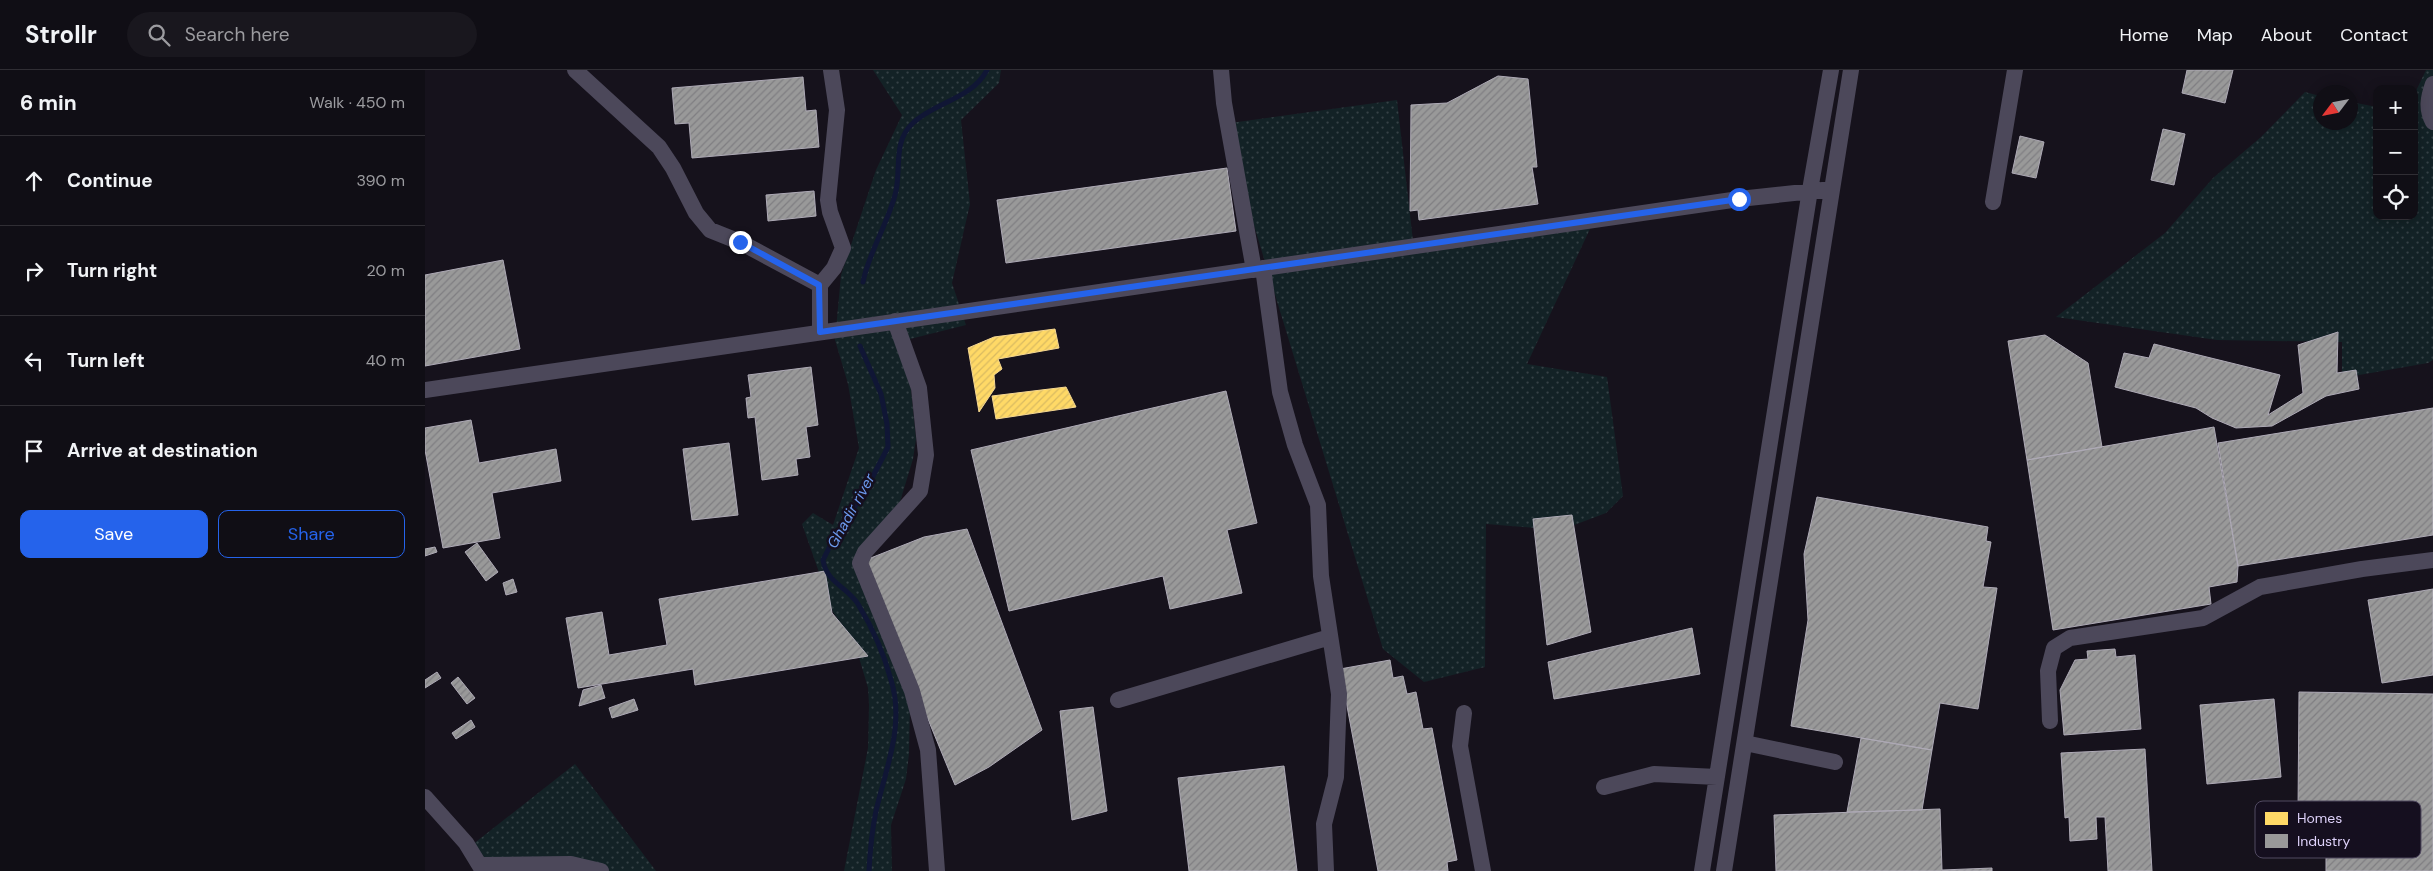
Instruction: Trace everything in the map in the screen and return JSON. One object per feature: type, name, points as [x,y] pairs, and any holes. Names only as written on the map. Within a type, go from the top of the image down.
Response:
[{"type":"street","points":[[575,70],[659,147],[673,168],[696,213],[711,230],[740,242],[819,285]]},
{"type":"street","points":[[820,332],[819,285],[834,268],[843,248],[830,212],[828,200],[837,110],[831,70]]},
{"type":"street","points":[[1221,70],[1224,103],[1259,269],[1280,392],[1295,445],[1318,505],[1321,576],[1339,694],[1336,777],[1324,824],[1326,871]]},
{"type":"street","points":[[1702,871],[1809,190],[1831,70]]},
{"type":"street","points":[[1724,871],[1851,70]]},
{"type":"street","points":[[1993,202],[2015,70]]},
{"type":"street","points":[[2433,84],[2428,97],[2428,113],[2433,122]]},
{"type":"street","points":[[425,390],[1809,190],[1832,189]]},
{"type":"street","points":[[895,322],[919,388],[926,455],[920,491],[865,552],[860,563],[912,691],[928,750],[937,871]]},
{"type":"street","points":[[1765,472],[1787,476]]},
{"type":"street","points":[[2050,721],[2048,671],[2054,648],[2070,638],[2203,618],[2260,587],[2362,569],[2433,560]]},
{"type":"street","points":[[1118,700],[1330,637]]},
{"type":"street","points":[[1464,713],[1460,746],[1483,871]]},
{"type":"street","points":[[1725,723],[1746,735],[1835,762]]},
{"type":"street","points":[[1720,754],[1742,760]]},
{"type":"street","points":[[1604,787],[1655,774],[1717,777]]},
{"type":"street","points":[[425,797],[466,843],[482,868],[571,864],[601,871]]},
{"type":"shaded area","points":[[873,70],[1001,70],[999,83],[961,120],[970,204],[952,283],[966,325],[906,340],[916,439],[913,459],[899,505],[861,565],[910,704],[909,754],[906,779],[891,825],[892,871],[844,871],[868,748],[868,688],[852,639],[833,612],[802,524],[813,513],[833,525],[859,448],[848,384],[835,340],[841,275],[876,170],[902,115]]},
{"type":"shaded area","points":[[2426,70],[2433,70],[2433,360],[2428,363],[2342,378],[2342,342],[2217,340],[2056,317],[2165,233],[2213,178],[2261,137],[2305,92],[2313,94],[2313,130],[2358,130],[2358,103],[2373,106],[2373,220],[2418,220],[2418,87]]},
{"type":"shaded area","points":[[1397,100],[1413,241],[1596,216],[1527,364],[1607,377],[1623,496],[1606,513],[1561,530],[1486,524],[1485,667],[1424,682],[1383,649],[1223,124]]},
{"type":"shaded area","points":[[575,764],[656,871],[482,871],[472,845]]},
{"type":"building: Homes","points":[[1055,329],[1059,348],[998,359],[1002,369],[994,375],[995,388],[979,412],[968,348],[994,337]]},
{"type":"building: Homes","points":[[1066,387],[1076,407],[996,419],[992,396]]},
{"type":"building: Industry","points":[[2187,70],[2233,70],[2225,103],[2182,93]]},
{"type":"building: Industry","points":[[1498,76],[1528,79],[1537,167],[1532,167],[1538,204],[1419,220],[1418,210],[1410,211],[1411,105],[1447,103]]},
{"type":"building: Industry","points":[[803,77],[806,111],[816,110],[819,147],[692,158],[689,123],[675,124],[672,88]]},
{"type":"building: Industry","points":[[2163,129],[2185,134],[2174,185],[2151,180]]},
{"type":"building: Industry","points":[[2020,136],[2044,142],[2036,178],[2012,173]]},
{"type":"building: Industry","points":[[1227,168],[1236,231],[1006,263],[997,200]]},
{"type":"building: Industry","points":[[814,191],[816,216],[768,221],[766,195]]},
{"type":"building: Industry","points":[[503,260],[520,349],[425,366],[425,275]]},
{"type":"building: Industry","points":[[2338,332],[2337,373],[2356,370],[2359,389],[2326,396],[2272,426],[2236,428],[2212,418],[2196,408],[2115,387],[2124,353],[2149,358],[2154,344],[2280,375],[2268,415],[2303,393],[2298,345]]},
{"type":"building: Industry","points":[[2045,335],[2088,363],[2102,447],[2027,460],[2008,341]]},
{"type":"building: Industry","points":[[811,367],[818,425],[806,427],[810,457],[796,459],[798,475],[762,480],[755,417],[748,418],[746,398],[751,397],[748,375]]},
{"type":"building: Industry","points":[[1226,391],[1257,523],[1227,530],[1242,593],[1170,609],[1163,576],[1009,611],[971,450]]},
{"type":"building: Industry","points":[[2433,408],[2433,535],[2238,566],[2218,443]]},
{"type":"building: Industry","points":[[471,420],[479,463],[556,449],[561,481],[492,493],[500,538],[443,548],[425,450],[425,428]]},
{"type":"building: Industry","points":[[2214,427],[2238,566],[2237,582],[2209,587],[2211,604],[2053,630],[2027,460]]},
{"type":"building: Industry","points":[[729,443],[738,515],[692,520],[683,449]]},
{"type":"building: Industry","points":[[1817,497],[1988,527],[1986,541],[1991,542],[1983,587],[1997,588],[1978,709],[1940,703],[1932,750],[1791,726],[1808,620],[1804,554]]},
{"type":"building: Industry","points":[[1572,515],[1591,632],[1547,645],[1533,519]]},
{"type":"building: Industry","points":[[967,529],[1042,730],[989,767],[955,785],[863,561],[924,537]]},
{"type":"building: Industry","points":[[477,543],[498,572],[486,581],[465,552]]},
{"type":"building: Industry","points":[[435,547],[437,552],[425,556],[425,549]]},
{"type":"building: Industry","points":[[825,571],[832,613],[868,656],[695,685],[693,669],[578,688],[566,618],[602,612],[609,655],[667,645],[659,599]]},
{"type":"building: Industry","points":[[513,579],[517,592],[506,595],[503,583]]},
{"type":"building: Industry","points":[[2433,589],[2433,675],[2382,683],[2368,600]]},
{"type":"building: Industry","points":[[1692,628],[1700,674],[1554,699],[1548,662]]},
{"type":"building: Industry","points":[[2115,649],[2116,657],[2135,655],[2141,729],[2064,735],[2060,690],[2075,660],[2088,659],[2087,651]]},
{"type":"building: Industry","points":[[1390,660],[1393,678],[1403,676],[1407,694],[1416,692],[1423,729],[1432,728],[1457,860],[1447,862],[1448,871],[1378,871],[1340,669]]},
{"type":"building: Industry","points":[[437,672],[441,678],[425,688],[425,680]]},
{"type":"building: Industry","points":[[458,677],[475,698],[467,704],[451,683]]},
{"type":"building: Industry","points":[[601,685],[605,698],[579,706],[583,690]]},
{"type":"building: Industry","points":[[2299,692],[2433,694],[2433,871],[2326,871],[2326,858],[2421,858],[2421,801],[2298,801]]},
{"type":"building: Industry","points":[[634,699],[638,710],[612,718],[609,708]]},
{"type":"building: Industry","points":[[2274,699],[2281,777],[2207,784],[2200,705]]},
{"type":"building: Industry","points":[[1093,707],[1107,811],[1072,820],[1060,711]]},
{"type":"building: Industry","points":[[471,720],[475,727],[456,739],[452,733]]},
{"type":"building: Industry","points":[[1861,738],[1932,750],[1922,810],[1847,812]]},
{"type":"building: Industry","points":[[2145,749],[2152,871],[2108,871],[2105,817],[2096,817],[2097,839],[2070,841],[2069,817],[2065,818],[2061,753]]},
{"type":"building: Industry","points":[[1284,766],[1297,871],[1189,871],[1178,778]]},
{"type":"building: Industry","points":[[1940,809],[1942,870],[1992,868],[1992,871],[1776,871],[1774,815]]},
{"type":"waterway","name":"Ghadir river","points":[[863,282],[870,259],[893,203],[896,191],[900,146],[907,130],[922,116],[972,88],[987,70]]},
{"type":"waterway","name":"Ghadir river","points":[[860,346],[881,394],[887,424],[888,447],[869,484],[823,560],[828,574],[853,598],[868,622],[885,660],[895,696],[896,713],[893,746],[875,818],[869,871]]},
{"type":"route","points":[[740,242],[819,285],[820,332],[1739,199]]}]
